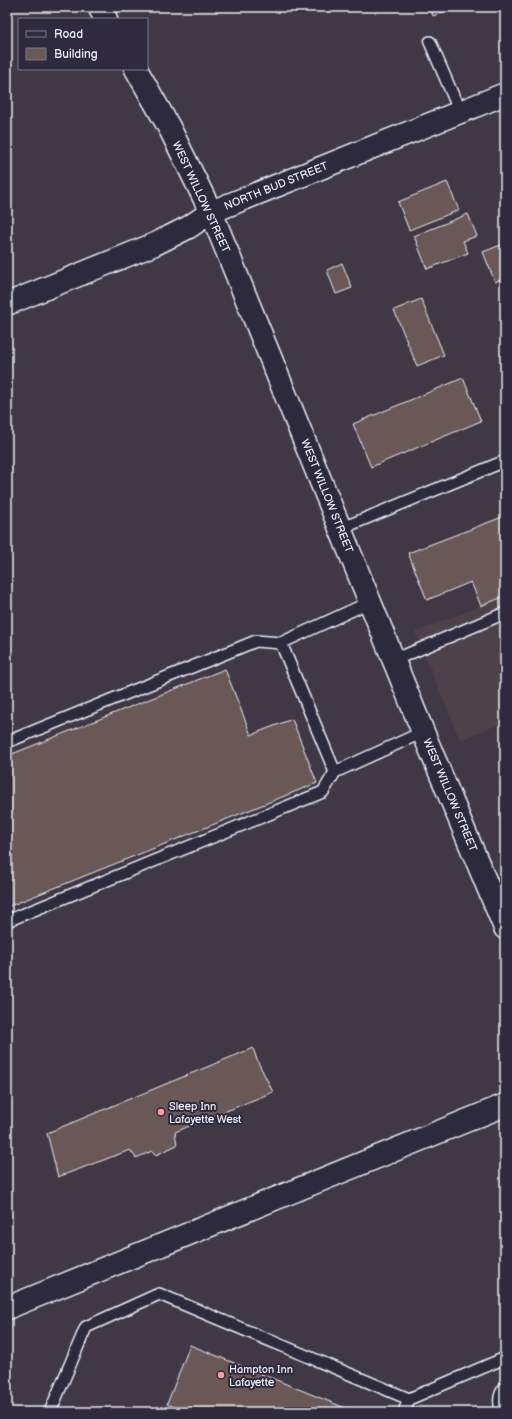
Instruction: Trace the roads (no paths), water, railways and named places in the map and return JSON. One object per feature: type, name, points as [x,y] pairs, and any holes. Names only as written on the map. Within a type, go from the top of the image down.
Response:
[{"type":"street","points":[[99,7],[105,18]]},
{"type":"street","name":"WEST WILLOW STREET","points":[[137,70],[170,129],[211,212],[423,732],[505,928]]},
{"type":"street","name":"NORTH BUD STREET","points":[[7,304],[155,244],[189,227],[211,212],[505,94]]},
{"type":"street","points":[[7,1308],[505,1105]]},
{"type":"lane","points":[[430,42],[460,112]]},
{"type":"lane","points":[[340,529],[505,461]]},
{"type":"lane","points":[[7,742],[256,641],[282,643],[370,602]]},
{"type":"lane","points":[[394,660],[505,613]]},
{"type":"lane","points":[[282,643],[335,772]]},
{"type":"lane","points":[[7,921],[323,792],[335,772],[423,732]]},
{"type":"lane","points":[[50,1412],[86,1327],[159,1294],[409,1399]]},
{"type":"lane","points":[[404,1412],[409,1399],[505,1358]]},
{"type":"lane","points":[[502,1412],[500,1406],[500,1393],[505,1387]]},
{"type":"place","name":"Sleep Inn Lafayette West","points":[[161,1112]]},
{"type":"place","name":"Hampton Inn Lafayette","points":[[221,1375]]}]
